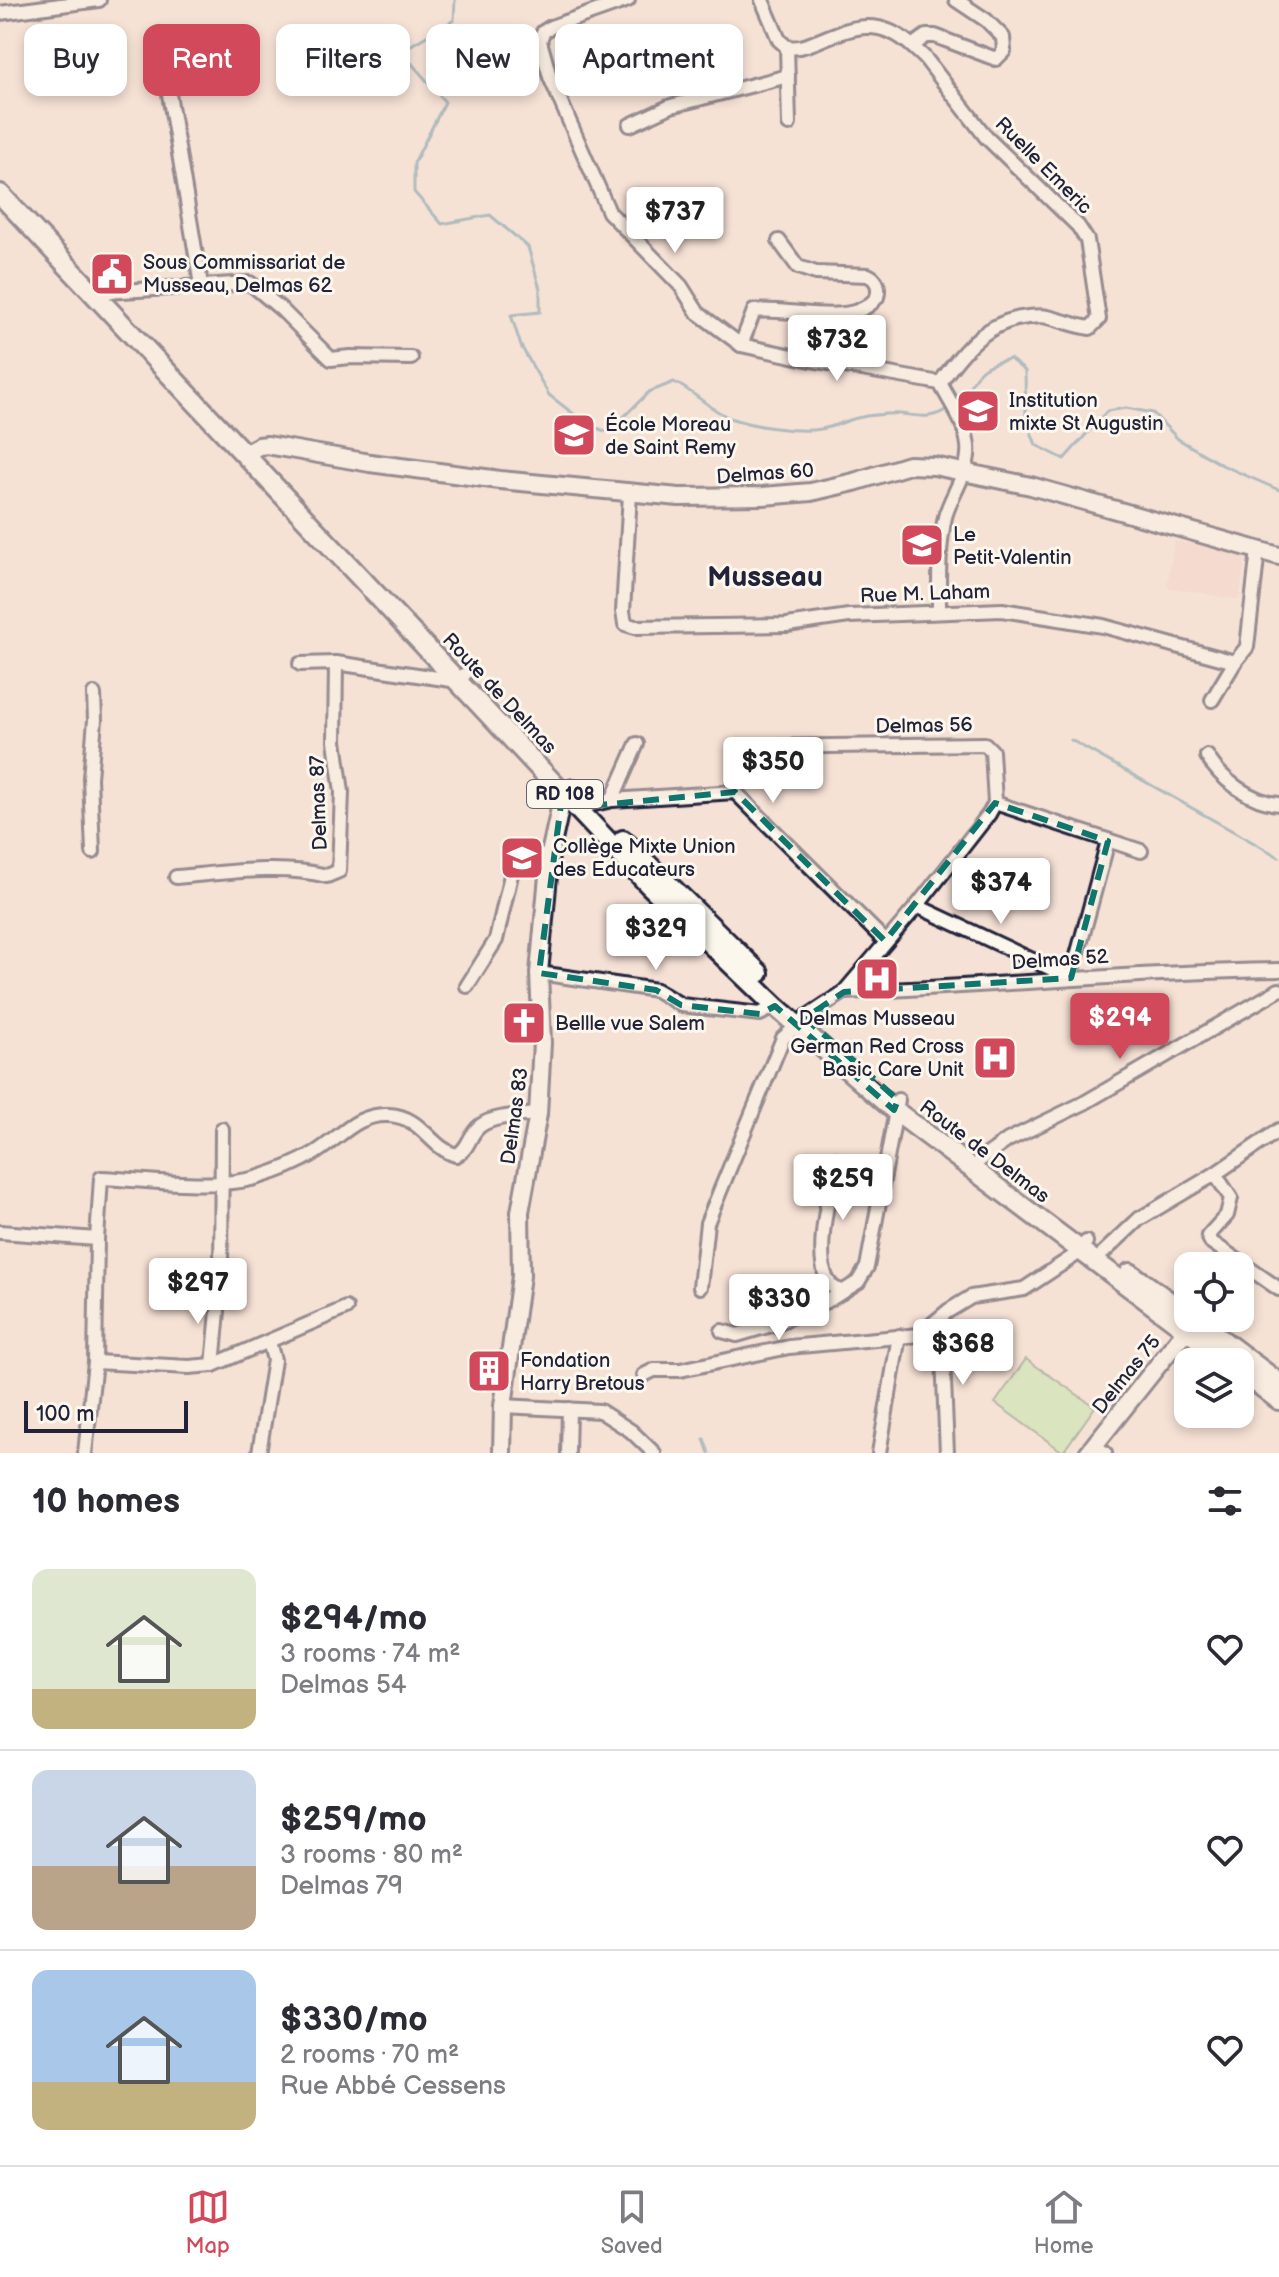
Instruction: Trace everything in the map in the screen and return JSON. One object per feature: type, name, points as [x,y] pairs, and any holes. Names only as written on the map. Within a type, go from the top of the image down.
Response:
[{"type":"main road","name":"Route de Delmas","points":[[0,181],[106,292],[248,452]]},
{"type":"main road","name":"Route de Delmas","points":[[0,194],[570,792],[649,885],[775,1006],[801,1022]]},
{"type":"main road","name":"Route de Delmas","points":[[570,792],[590,805],[801,1022],[896,1105],[1083,1247],[1174,1309]]},
{"type":"main road","name":"Route de Delmas","points":[[896,1105],[980,1160],[1083,1247],[1103,1253],[1174,1307]]},
{"type":"main road","name":"Route de Delmas","points":[[1202,1332],[1216,1348]]},
{"type":"main road","name":"Route de Delmas","points":[[1208,1332],[1279,1383]]},
{"type":"main road","points":[[1254,1381],[1279,1400]]},
{"type":"street","points":[[0,13],[99,0]]},
{"type":"street","points":[[628,0],[551,27],[543,32],[540,41],[550,77],[609,212],[681,286],[698,313],[741,345],[940,383],[968,441],[967,461],[946,513],[940,540],[939,611]]},
{"type":"street","points":[[762,0],[779,40],[787,47],[804,47],[849,28],[862,26],[880,28],[901,36],[912,46],[926,36],[935,36],[996,59],[1004,51],[1003,37],[986,20],[956,0]]},
{"type":"street","name":"Ruelle Emeric","points":[[912,46],[986,137],[1078,226],[1087,240],[1099,319],[1090,328],[1067,325],[1045,316],[1014,319],[983,332],[957,359],[940,383]]},
{"type":"street","points":[[787,47],[789,124]]},
{"type":"street","points":[[630,125],[671,106],[788,76]]},
{"type":"street","points":[[169,96],[201,285]]},
{"type":"street","points":[[741,345],[754,311],[839,314],[867,307],[877,297],[878,289],[868,275],[816,273],[798,267],[779,241]]},
{"type":"street","points":[[106,292],[250,283],[331,359],[411,358]]},
{"type":"street","name":"Delmas 60","points":[[248,452],[267,445],[457,475],[679,497],[777,495],[831,488],[909,465],[963,471],[1031,486],[1279,556]]},
{"type":"street","name":"Rue M. Laham","points":[[630,494],[623,611],[625,624],[635,627],[787,625],[849,616],[1002,610],[1103,626],[1235,662]]},
{"type":"street","points":[[1212,700],[1247,647],[1258,550]]},
{"type":"street","points":[[300,664],[336,663],[462,678]]},
{"type":"street","name":"Delmas 87","points":[[176,877],[307,870],[327,876],[339,871],[342,792],[335,741],[336,663]]},
{"type":"street","points":[[93,852],[90,778],[94,694]]},
{"type":"street","points":[[612,800],[637,744]]},
{"type":"street","name":"Delmas 56","points":[[753,747],[985,744],[992,751],[995,803]]},
{"type":"street","points":[[1207,756],[1224,779],[1266,802],[1279,804]]},
{"type":"street","name":"Delmas 83","points":[[502,1453],[503,1406],[521,1276],[520,1212],[538,1114],[542,1043],[539,973],[550,854],[561,804],[570,792]]},
{"type":"street","points":[[590,805],[612,800],[735,792],[885,941]]},
{"type":"street","points":[[700,1287],[707,1223],[783,1038],[844,992],[917,906],[995,803],[1141,851]]},
{"type":"street","points":[[917,906],[1071,978],[1108,841]]},
{"type":"street","points":[[467,986],[496,940],[514,862],[550,854]]},
{"type":"street","name":"Delmas 52","points":[[844,992],[1196,971],[1279,970]]},
{"type":"street","points":[[539,973],[656,990],[681,1005],[760,1014],[775,1006]]},
{"type":"street","points":[[980,1160],[1008,1140],[1084,1103],[1279,990]]},
{"type":"street","points":[[722,1331],[737,1335],[775,1324],[831,1299],[858,1282],[867,1267],[896,1105]]},
{"type":"street","points":[[85,1453],[95,1362],[101,1178],[221,1183],[254,1179],[298,1162],[361,1119],[375,1115],[392,1115],[410,1120],[448,1152],[456,1155],[461,1153],[473,1133],[488,1121],[538,1114]]},
{"type":"street","points":[[221,1272],[222,1129]]},
{"type":"street","points":[[1103,1253],[1139,1219],[1215,1174],[1279,1130]]},
{"type":"street","points":[[836,1159],[822,1252],[824,1272],[830,1285],[843,1292]]},
{"type":"street","points":[[1215,1174],[1231,1198],[1227,1215],[1208,1236],[1211,1242],[1279,1289]]},
{"type":"street","points":[[0,1232],[97,1239]]},
{"type":"street","points":[[644,1375],[654,1370],[680,1370],[789,1347],[919,1335],[971,1297],[1024,1289],[1083,1247]]},
{"type":"street","points":[[213,1365],[220,1290]]},
{"type":"street","points":[[95,1362],[189,1367],[213,1365],[346,1308]]},
{"type":"street","points":[[938,1321],[944,1369],[947,1453]]},
{"type":"street","name":"Delmas 75","points":[[1096,1450],[1182,1332]]},
{"type":"street","points":[[879,1453],[899,1336]]},
{"type":"street","points":[[259,1453],[274,1360],[269,1342]]},
{"type":"street","points":[[503,1406],[600,1411],[631,1431],[654,1453]]},
{"type":"street","points":[[568,1453],[569,1409]]},
{"type":"highlighted area","points":[[573,788],[590,806],[735,792],[885,941],[995,803],[1108,841],[1071,978],[844,992],[805,1018],[898,1100],[894,1110],[775,1006],[760,1014],[681,1005],[656,990],[539,973],[561,804]]},
{"type":"shaded area","points":[[1174,541],[1246,554],[1239,600],[1167,587]]},
{"type":"green space","points":[[1026,1359],[1095,1407],[1063,1452],[995,1403]]},
{"type":"waterway","points":[[455,0],[454,20],[401,51],[445,102],[414,163],[414,192],[442,224],[490,215],[528,247],[540,289],[540,312],[511,315],[521,346],[549,395],[588,425],[608,432],[649,392],[674,382],[730,418],[788,429],[821,429],[874,415],[927,416],[950,407]]},
{"type":"waterway","points":[[956,402],[987,366],[1010,359],[1025,371],[1026,419],[1036,445],[1064,459],[1107,411],[1126,408],[1153,413],[1178,439],[1222,465],[1279,490]]},
{"type":"waterway","points":[[1071,740],[1279,857]]},
{"type":"waterway","points":[[704,1439],[709,1453]]},
{"type":"place","name":"Sous Commissariat de Musseau, Delmas 62","points":[[112,274]]},
{"type":"place","name":"Institution mixte St Augustin","points":[[978,411]]},
{"type":"place","name":"École Moreau de Saint Remy","points":[[574,435]]},
{"type":"place","name":"Le Petit-Valentin","points":[[922,545]]},
{"type":"place","name":"Collège Mixte Union des Educateurs","points":[[522,858]]},
{"type":"place","name":"Delmas Musseau","points":[[877,979]]},
{"type":"place","name":"Bellle vue Salem","points":[[524,1023]]},
{"type":"place","name":"German Red Cross Basic Care Unit","points":[[995,1058]]},
{"type":"place","name":"Fondation Harry Bretous","points":[[489,1371]]},
{"type":"district","name":"Musseau","points":[[765,576]]}]
